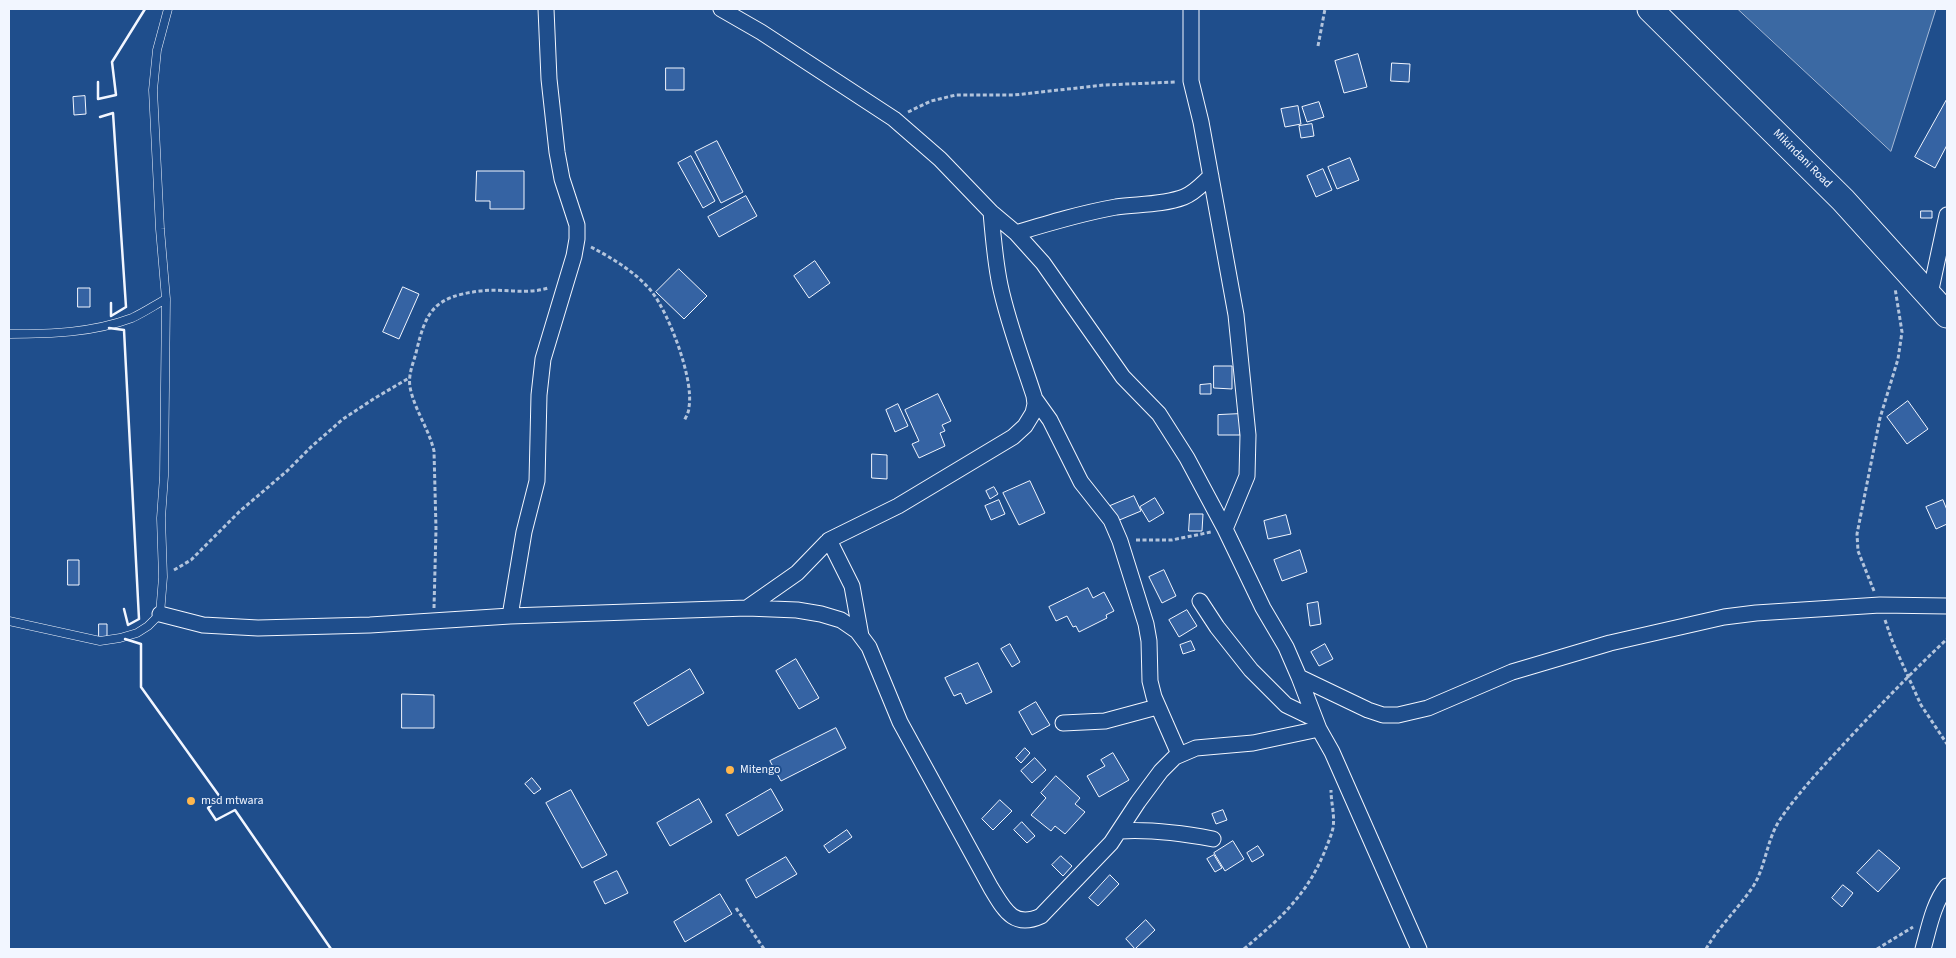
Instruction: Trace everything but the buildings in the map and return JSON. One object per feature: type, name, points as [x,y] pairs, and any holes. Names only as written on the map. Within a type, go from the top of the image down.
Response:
[{"type":"highway","name":"Mikindani Road","points":[[1650,9],[1843,200],[1947,315]]},
{"type":"street","points":[[510,616],[524,532],[536,481],[539,395],[543,359],[569,274],[577,240],[575,219],[562,179],[558,152],[549,79],[546,9]]},
{"type":"street","points":[[721,9],[761,32],[894,119],[940,159],[991,212],[1016,233],[1043,263],[1123,377],[1158,414],[1187,458],[1225,530],[1262,608],[1286,647],[1317,724],[1332,752],[1419,949]]},
{"type":"street","points":[[1191,9],[1191,81],[1211,176],[1236,316],[1248,435],[1247,476],[1225,530]]},
{"type":"street","points":[[1016,233],[1074,215],[1185,197],[1211,176]]},
{"type":"street","points":[[991,212],[993,244],[1000,284],[1009,320],[1035,399],[1050,420],[1081,482],[1111,520],[1120,541],[1146,624],[1149,641],[1150,681],[1157,707],[1179,754]]},
{"type":"street","points":[[1930,294],[1947,216]]},
{"type":"street","points":[[747,608],[797,573],[829,540],[898,506],[1013,437],[1029,419],[1034,409],[1035,399]]},
{"type":"street","points":[[829,540],[852,586],[861,636]]},
{"type":"street","points":[[1200,601],[1251,670],[1286,705],[1317,724]]},
{"type":"street","points":[[1299,676],[1368,710],[1383,715],[1398,715],[1428,708],[1512,672],[1610,644],[1724,617],[1756,613],[1880,605],[1947,606]]},
{"type":"street","points":[[160,614],[203,625],[258,628],[326,627],[510,616],[747,608],[780,609],[821,614],[842,620],[853,627],[869,647],[900,722],[1005,911],[1011,917],[1027,920],[1041,916],[1111,843],[1161,771],[1179,754],[1196,748],[1253,743],[1317,724]]},
{"type":"street","points":[[1063,723],[1105,721],[1157,707]]},
{"type":"street","points":[[1120,831],[1146,829],[1212,839]]},
{"type":"street","points":[[1923,949],[1932,917],[1947,886]]},
{"type":"lane","points":[[9,621],[100,641],[137,633],[148,626],[160,614],[163,577],[161,518],[164,476],[166,299],[160,230],[153,90],[157,50],[168,9]]},
{"type":"lane","points":[[9,334],[67,334],[132,318],[166,299]]},
{"type":"path","points":[[1318,46],[1325,9]]},
{"type":"path","points":[[894,119],[932,101],[956,95],[1014,95],[1104,85],[1191,81]]},
{"type":"path","points":[[577,240],[597,250],[635,276],[652,292],[683,355],[690,406],[684,421]]},
{"type":"path","points":[[434,621],[436,529],[434,451],[413,396],[409,378],[424,322],[433,308],[456,294],[482,290],[536,291],[547,289],[569,274]]},
{"type":"path","points":[[1894,283],[1902,332],[1898,359],[1880,418],[1857,534],[1858,551],[1893,643],[1921,705],[1947,744]]},
{"type":"path","points":[[163,577],[191,560],[240,511],[287,472],[311,447],[343,419],[409,378]]},
{"type":"path","points":[[1120,541],[1172,540],[1225,530]]},
{"type":"path","points":[[1706,949],[1713,936],[1752,887],[1762,871],[1767,851],[1780,820],[1822,767],[1908,676],[1947,639]]},
{"type":"path","points":[[1244,949],[1269,929],[1291,907],[1320,864],[1333,828],[1334,813],[1330,783]]},
{"type":"path","points":[[736,908],[764,949]]},
{"type":"path","points":[[1878,949],[1932,917]]},
{"type":"water","points":[[1738,9],[1936,9],[1891,151]]},
{"type":"wall","points":[[98,82],[98,99],[116,95],[112,62],[145,9]]},
{"type":"wall","points":[[100,117],[113,113],[126,307],[111,316],[111,303]]},
{"type":"wall","points":[[109,328],[124,330],[139,619],[128,625],[124,609]]},
{"type":"wall","points":[[125,639],[141,644],[141,687],[220,797],[208,808],[216,820],[235,810],[331,949]]},
{"type":"place","name":"Mitengo","points":[[730,770]]},
{"type":"place","name":"msd mtwara","points":[[191,801]]}]
